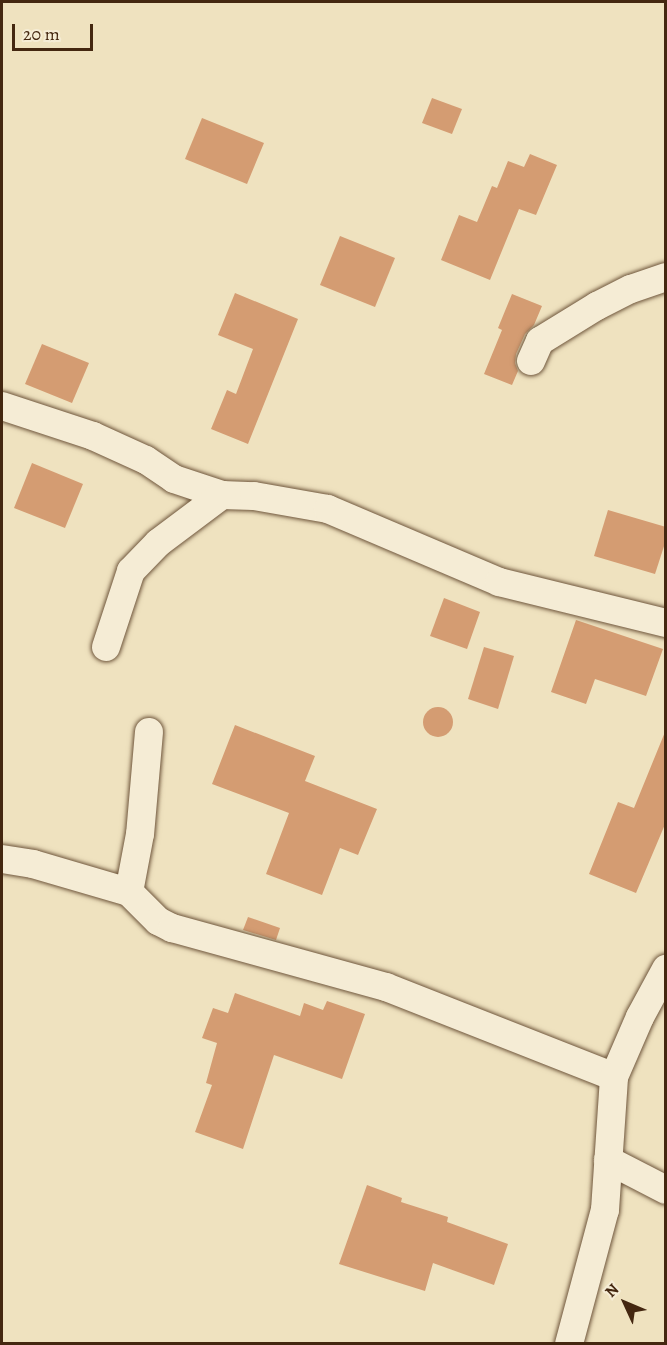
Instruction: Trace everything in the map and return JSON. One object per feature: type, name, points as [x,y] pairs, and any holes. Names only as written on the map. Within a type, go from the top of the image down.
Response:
[{"type":"street","points":[[531,361],[540,341],[597,306],[631,289],[666,277]]},
{"type":"street","points":[[2,406],[93,436],[146,459],[174,479],[222,495],[254,496],[328,509],[499,582],[666,623]]},
{"type":"street","points":[[106,647],[131,571],[158,543],[222,495]]},
{"type":"street","points":[[129,892],[140,834],[149,732]]},
{"type":"street","points":[[2,859],[33,864],[129,892],[158,921],[172,928],[386,987],[614,1077]]},
{"type":"street","points":[[569,1344],[605,1210],[614,1077],[640,1017],[666,969]]},
{"type":"street","points":[[608,1160],[666,1190]]},
{"type":"building","points":[[432,98],[462,109],[452,134],[422,123]]},
{"type":"building","points":[[202,118],[264,143],[247,184],[185,159]]},
{"type":"building","points":[[530,154],[557,165],[536,215],[519,209],[490,280],[441,260],[459,215],[477,222],[492,186],[497,188],[508,161],[524,167]]},
{"type":"building","points":[[340,236],[395,258],[375,307],[320,285]]},
{"type":"building","points":[[235,293],[298,319],[248,444],[211,429],[227,390],[236,394],[253,349],[218,335]]},
{"type":"building","points":[[512,294],[542,306],[534,325],[525,334],[516,354],[515,363],[518,371],[512,385],[484,374],[502,330],[498,328]]},
{"type":"building","points":[[42,344],[89,363],[72,403],[25,384]]},
{"type":"building","points":[[32,463],[83,484],[65,528],[14,508]]},
{"type":"building","points":[[608,510],[666,527],[666,540],[655,574],[594,556]]},
{"type":"building","points":[[444,598],[480,612],[467,649],[430,636]]},
{"type":"building","points":[[576,620],[663,649],[646,696],[595,679],[586,704],[551,692]]},
{"type":"building","points":[[484,647],[514,656],[498,709],[468,699]]},
{"type":"building","points":[[438,707],[448,712],[453,722],[448,732],[438,737],[428,732],[423,722],[428,712]]},
{"type":"building","points":[[235,725],[315,756],[305,781],[377,809],[358,855],[340,848],[322,895],[266,874],[289,813],[212,784]]},
{"type":"building","points":[[665,732],[666,822],[636,893],[589,874],[618,802],[634,808]]},
{"type":"building","points":[[248,917],[280,928],[276,940],[243,930]]},
{"type":"building","points":[[235,993],[300,1016],[304,1003],[323,1010],[327,1001],[365,1014],[342,1079],[274,1055],[243,1149],[195,1132],[212,1085],[206,1083],[217,1043],[202,1038],[213,1008],[228,1013]]},
{"type":"building","points":[[367,1185],[402,1198],[401,1202],[448,1217],[447,1222],[508,1244],[494,1285],[433,1263],[425,1291],[339,1264]]}]
